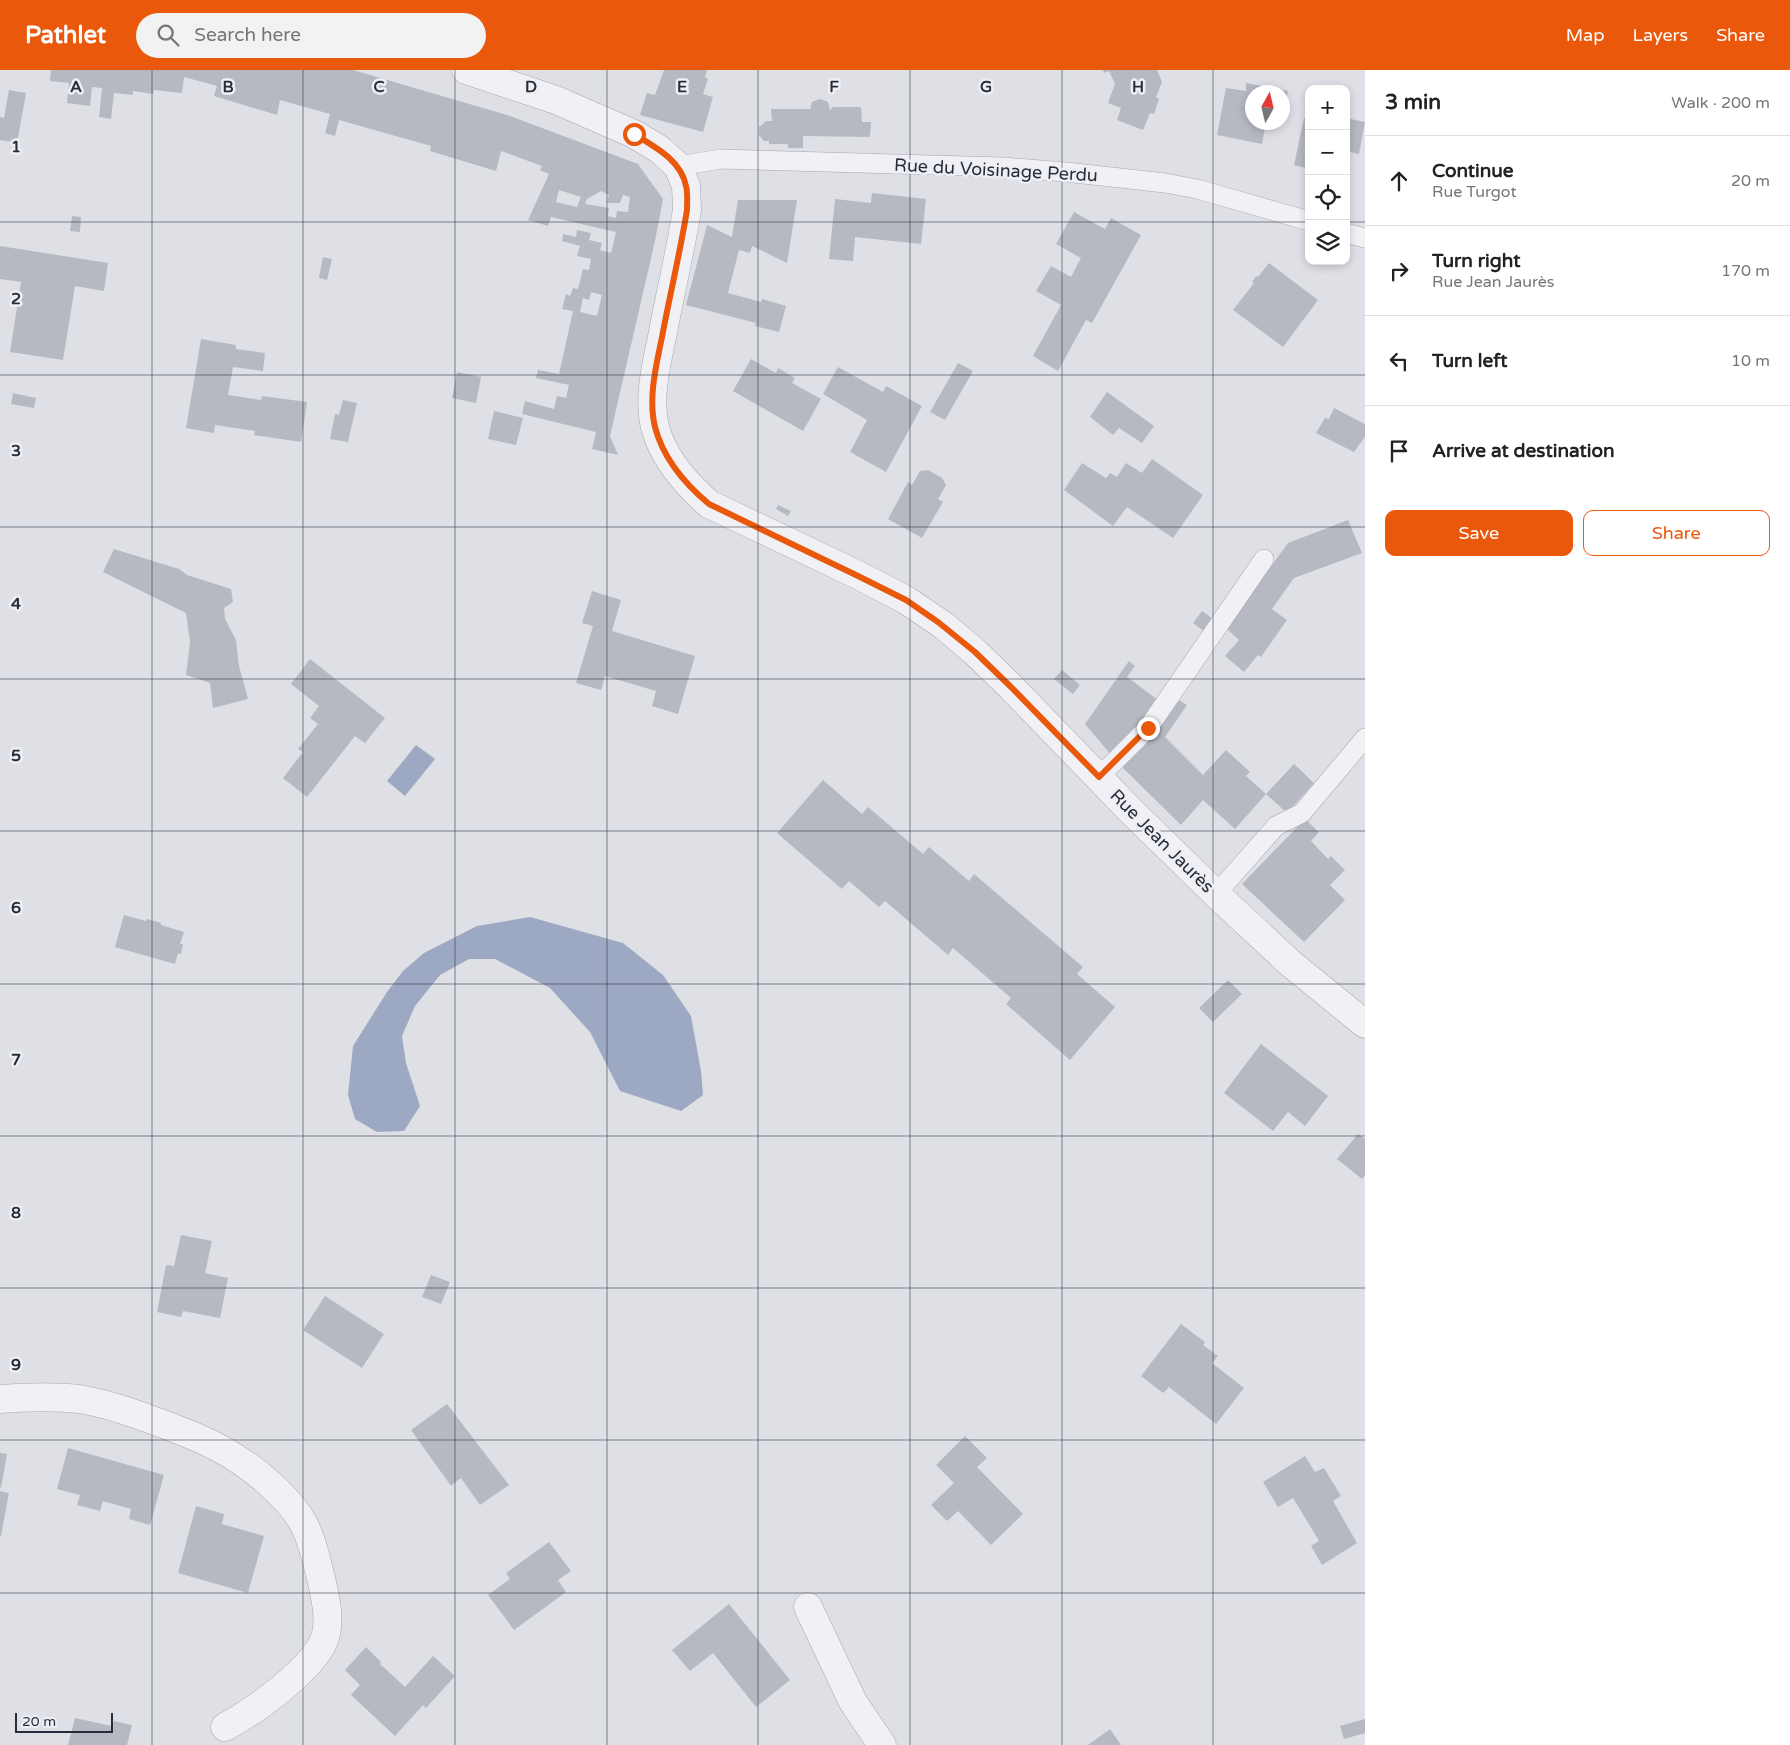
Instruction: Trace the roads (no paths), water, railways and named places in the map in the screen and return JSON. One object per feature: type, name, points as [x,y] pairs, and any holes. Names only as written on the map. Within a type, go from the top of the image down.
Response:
[{"type":"street","points":[[466,70],[556,100],[634,134],[658,149],[678,166]]},
{"type":"street","name":"Rue Jean Jaurès","points":[[678,166],[686,186],[687,210],[656,370],[652,402],[658,435],[675,468],[689,487],[709,504],[906,600],[943,625],[1005,681],[1130,811],[1216,894],[1290,963],[1365,1024]]},
{"type":"street","points":[[0,1399],[33,1397],[78,1399],[105,1404],[186,1432],[222,1448],[243,1461],[276,1489],[295,1510],[303,1522],[311,1541],[318,1566],[327,1604],[326,1635],[312,1660],[297,1674],[242,1718],[224,1727]]},
{"type":"street","points":[[808,1607],[853,1702],[882,1745]]},
{"type":"lane","name":"Rue du Voisinage Perdu","points":[[678,166],[721,159],[1033,169],[1165,183],[1197,189],[1306,220]]},
{"type":"lane","points":[[1350,234],[1365,238]]},
{"type":"lane","points":[[1099,777],[1148,728],[1264,559]]},
{"type":"lane","points":[[1216,894],[1276,826],[1302,813],[1365,738]]},
{"type":"water","points":[[416,745],[435,759],[405,796],[387,781]]},
{"type":"water","points":[[530,917],[623,943],[663,975],[691,1016],[701,1071],[703,1095],[681,1111],[620,1091],[590,1032],[550,988],[495,959],[469,959],[440,975],[415,1006],[402,1036],[406,1063],[420,1106],[404,1131],[377,1132],[355,1119],[348,1095],[353,1046],[387,992],[403,971],[424,953],[477,926]]}]
